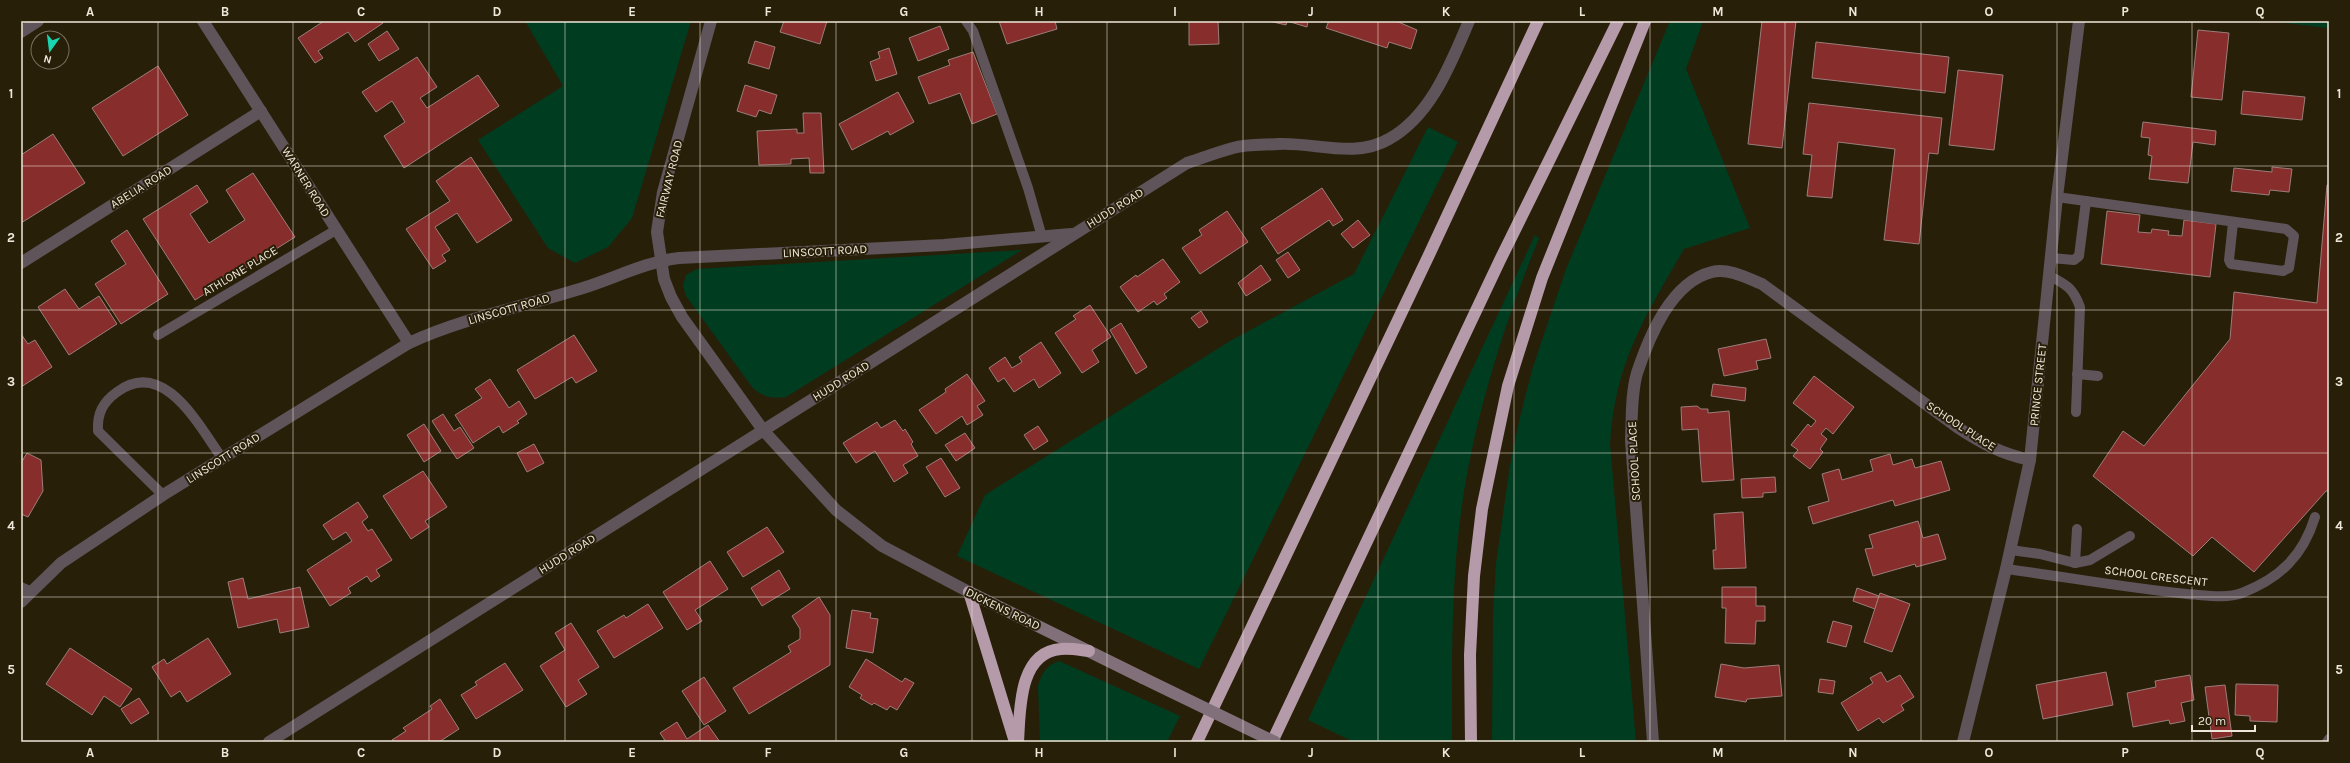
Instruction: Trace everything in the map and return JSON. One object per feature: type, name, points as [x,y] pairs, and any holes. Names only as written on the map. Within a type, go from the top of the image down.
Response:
[{"type":"highway","points":[[1197,742],[1428,258],[1538,21]]},
{"type":"highway","points":[[1272,742],[1500,260],[1618,21]]},
{"type":"highway","points":[[1472,740],[1470,655],[1474,576],[1482,509],[1506,393],[1542,278],[1644,21]]},
{"type":"highway","points":[[969,592],[1016,742]]},
{"type":"highway","points":[[1016,742],[1026,676],[1038,658],[1060,649],[1089,651]]},
{"type":"street","points":[[21,32],[38,21]]},
{"type":"street","name":"WARNER ROAD","points":[[203,21],[409,343]]},
{"type":"street","name":"FAIRWAY ROAD","points":[[711,21],[663,192],[656,232],[661,260],[671,297],[682,318],[762,430]]},
{"type":"street","name":"HUDD ROAD","points":[[269,742],[1187,163],[1234,147],[1280,144],[1321,148],[1365,148],[1389,140],[1415,119],[1432,97],[1469,21]]},
{"type":"street","name":"PRINCE STREET","points":[[1963,742],[2011,550],[2030,460],[2057,197],[2078,21]]},
{"type":"street","name":"ABELIA ROAD","points":[[21,263],[261,111]]},
{"type":"street","name":"LINSCOTT ROAD","points":[[21,602],[26,589],[61,563],[163,495],[409,343],[440,328],[586,287],[661,260],[944,246],[1074,234]]},
{"type":"street","name":"SCHOOL PLACE","points":[[1653,742],[1631,440],[1632,404],[1637,374],[1659,321],[1676,295],[1691,281],[1713,272],[1733,273],[1762,284],[1977,440],[2006,455],[2030,460]]},
{"type":"street","name":"DICKENS ROAD","points":[[762,430],[836,510],[862,532],[882,546],[969,592],[1275,742]]},
{"type":"lane","points":[[966,21],[973,31],[1028,188],[1042,237]]},
{"type":"lane","points":[[2057,197],[2290,230],[2294,236],[2289,268],[2283,271],[2231,264],[2229,260],[2233,223]]},
{"type":"lane","points":[[2051,258],[2074,260],[2079,256],[2086,201]]},
{"type":"lane","name":"ATHLONE PLACE","points":[[158,335],[336,230]]},
{"type":"lane","points":[[2050,276],[2066,284],[2074,292],[2080,307],[2076,412]]},
{"type":"lane","points":[[2077,374],[2098,376]]},
{"type":"lane","points":[[163,495],[98,431],[97,419],[107,400],[127,385],[143,383],[160,385],[174,394],[222,458]]},
{"type":"lane","name":"SCHOOL CRESCENT","points":[[2006,569],[2209,596],[2241,593],[2271,578],[2294,559],[2308,539],[2315,517]]},
{"type":"lane","points":[[2075,563],[2077,529]]},
{"type":"lane","points":[[2011,550],[2040,554],[2075,563],[2090,560],[2130,536]]},
{"type":"green space","points":[[525,21],[691,21],[632,218],[608,247],[575,263],[548,248],[478,140],[563,86]]},
{"type":"green space","points":[[1670,21],[1703,21],[1686,69],[1750,228],[1684,249],[1634,341],[1618,388],[1610,444],[1636,742],[1492,742],[1493,614],[1496,564],[1510,465],[1520,417],[1533,367],[1566,269]]},
{"type":"green space","points":[[2269,21],[2329,21],[2329,29],[2327,28]]},
{"type":"green space","points":[[1428,127],[1458,142],[1199,669],[957,556],[985,495],[1230,341],[1354,274]]},
{"type":"green space","points":[[1535,235],[1539,238],[1511,311],[1488,385],[1478,422],[1463,498],[1454,588],[1452,640],[1452,742],[1354,742],[1308,720]]},
{"type":"green space","points":[[1022,250],[786,397],[781,398],[763,395],[752,387],[686,296],[683,286],[686,275],[697,269]]},
{"type":"green space","points":[[1059,661],[1180,716],[1167,742],[1040,742],[1038,686],[1045,670]]},
{"type":"building","points":[[324,21],[382,21],[383,23],[355,42],[348,32],[318,51],[323,58],[315,63],[298,38]]},
{"type":"building","points":[[784,21],[827,21],[820,44],[780,32]]},
{"type":"building","points":[[999,21],[1055,21],[1057,29],[1007,44]]},
{"type":"building","points":[[1189,21],[1218,21],[1219,44],[1189,45]]},
{"type":"building","points":[[1269,21],[1287,21],[1286,25]]},
{"type":"building","points":[[1287,21],[1308,21],[1307,27]]},
{"type":"building","points":[[1329,21],[1396,21],[1417,30],[1411,49],[1389,42],[1387,48],[1326,28]]},
{"type":"building","points":[[1762,21],[1796,21],[1782,148],[1748,144]]},
{"type":"building","points":[[940,26],[949,49],[918,61],[909,38]]},
{"type":"building","points":[[2198,30],[2229,33],[2222,100],[2191,97]]},
{"type":"building","points":[[387,31],[399,49],[379,61],[368,44]]},
{"type":"building","points":[[755,41],[775,47],[769,69],[748,63]]},
{"type":"building","points":[[1816,42],[1949,57],[1945,93],[1812,78]]},
{"type":"building","points":[[889,48],[897,74],[876,81],[870,62],[880,58],[878,52]]},
{"type":"building","points":[[973,52],[997,114],[972,124],[960,93],[929,104],[918,77],[950,65],[948,60]]},
{"type":"building","points":[[417,57],[437,87],[420,98],[427,108],[478,75],[499,106],[404,168],[384,136],[405,122],[392,101],[376,112],[362,92]]},
{"type":"building","points":[[158,66],[188,115],[123,156],[92,108]]},
{"type":"building","points":[[1958,70],[2003,75],[1994,150],[1949,145]]},
{"type":"building","points":[[745,85],[777,95],[771,114],[759,110],[756,117],[737,111]]},
{"type":"building","points":[[2243,91],[2305,97],[2302,120],[2241,114]]},
{"type":"building","points":[[898,92],[914,122],[890,135],[888,131],[852,150],[839,124]]},
{"type":"building","points":[[1809,103],[1942,118],[1938,154],[1929,153],[1919,244],[1884,240],[1895,149],[1838,142],[1832,198],[1807,196],[1812,155],[1803,154]]},
{"type":"building","points":[[803,113],[821,113],[824,173],[810,173],[809,158],[791,159],[791,164],[759,165],[757,131],[797,129],[797,133],[804,133]]},
{"type":"building","points":[[2143,122],[2216,131],[2215,145],[2193,142],[2188,183],[2149,179],[2152,156],[2148,155],[2150,138],[2141,137]]},
{"type":"building","points":[[53,134],[85,183],[21,223],[21,155]]},
{"type":"building","points":[[471,157],[512,220],[477,243],[457,213],[435,227],[450,250],[442,255],[446,261],[433,269],[406,229],[450,201],[436,181]]},
{"type":"building","points":[[2272,167],[2292,169],[2289,192],[2270,190],[2269,195],[2231,191],[2234,168],[2272,172]]},
{"type":"building","points":[[253,173],[295,237],[195,300],[143,219],[197,185],[208,202],[190,214],[209,243],[245,220],[226,190]]},
{"type":"building","points":[[2327,185],[2329,185],[2329,491],[2326,491],[2254,572],[2212,537],[2193,556],[2093,476],[2123,431],[2144,446],[2230,339],[2234,292],[2317,303]]},
{"type":"building","points":[[1322,188],[1343,220],[1333,226],[1329,220],[1278,254],[1261,228]]},
{"type":"building","points":[[1227,211],[1248,242],[1200,274],[1182,248],[1202,235],[1199,230]]},
{"type":"building","points":[[2107,211],[2140,215],[2138,232],[2151,233],[2152,229],[2169,231],[2168,235],[2182,236],[2184,220],[2216,224],[2210,277],[2101,264]]},
{"type":"building","points":[[1358,220],[1370,235],[1353,248],[1341,234]]},
{"type":"building","points":[[127,230],[168,294],[121,324],[95,284],[126,264],[111,241]]},
{"type":"building","points":[[1288,252],[1300,270],[1288,278],[1276,260]]},
{"type":"building","points":[[1163,259],[1180,282],[1164,294],[1167,298],[1157,305],[1154,301],[1138,312],[1120,287],[1136,275],[1137,277]]},
{"type":"building","points":[[1261,265],[1271,280],[1246,296],[1238,283]]},
{"type":"building","points":[[65,289],[79,309],[99,296],[117,324],[69,355],[38,307]]},
{"type":"building","points":[[1090,305],[1111,337],[1092,350],[1099,362],[1082,373],[1055,333],[1076,319],[1073,316]]},
{"type":"building","points":[[1201,311],[1208,322],[1199,328],[1191,318]]},
{"type":"building","points":[[1121,323],[1147,367],[1136,374],[1110,330]]},
{"type":"building","points":[[21,334],[28,344],[35,340],[52,367],[21,387]]},
{"type":"building","points":[[574,335],[597,371],[576,383],[572,377],[535,399],[517,370]]},
{"type":"building","points":[[1766,339],[1771,358],[1756,361],[1758,369],[1724,376],[1718,349]]},
{"type":"building","points":[[1041,342],[1061,373],[1039,388],[1034,379],[1014,392],[1004,378],[998,382],[989,368],[1005,357],[1012,368],[1022,362],[1019,357]]},
{"type":"building","points":[[967,374],[985,401],[977,406],[983,415],[967,425],[962,416],[936,434],[919,410],[946,392],[945,389]]},
{"type":"building","points":[[1814,376],[1854,407],[1833,434],[1826,428],[1821,434],[1827,439],[1820,449],[1823,452],[1810,469],[1793,456],[1798,450],[1791,445],[1808,424],[1811,427],[1816,421],[1793,403]]},
{"type":"building","points":[[490,379],[509,408],[519,401],[527,414],[517,421],[519,423],[503,433],[499,426],[473,443],[455,415],[482,398],[475,389]]},
{"type":"building","points":[[1713,384],[1746,388],[1745,401],[1711,396]]},
{"type":"building","points":[[1697,406],[1701,409],[1708,409],[1708,413],[1729,411],[1734,480],[1702,482],[1698,429],[1682,430],[1681,407]]},
{"type":"building","points":[[443,414],[454,431],[460,427],[474,448],[457,459],[432,421]]},
{"type":"building","points":[[895,420],[903,431],[905,429],[913,442],[911,444],[918,456],[903,465],[908,473],[894,482],[875,451],[856,463],[843,443],[877,422],[881,428]]},
{"type":"building","points":[[424,424],[441,451],[424,462],[407,435]]},
{"type":"building","points":[[1038,426],[1048,441],[1034,450],[1024,435]]},
{"type":"building","points":[[965,433],[975,448],[956,461],[945,445]]},
{"type":"building","points":[[534,444],[544,463],[527,472],[517,453]]},
{"type":"building","points":[[27,453],[41,460],[43,491],[28,517],[21,514],[21,463]]},
{"type":"building","points":[[1890,454],[1893,465],[1912,459],[1915,468],[1941,461],[1950,490],[1895,506],[1893,500],[1813,524],[1808,507],[1829,501],[1822,474],[1839,469],[1842,480],[1873,471],[1870,460]]},
{"type":"building","points":[[941,458],[960,488],[945,497],[926,467]]},
{"type":"building","points":[[423,471],[447,507],[425,521],[429,527],[411,539],[383,496]]},
{"type":"building","points":[[1775,477],[1776,492],[1763,493],[1763,497],[1742,498],[1741,479]]},
{"type":"building","points":[[358,502],[368,517],[362,522],[368,531],[372,529],[392,560],[376,570],[380,576],[371,582],[367,576],[348,588],[351,593],[330,606],[307,570],[352,541],[346,532],[333,540],[323,525]]},
{"type":"building","points":[[1743,512],[1746,568],[1714,569],[1713,550],[1716,550],[1714,514]]},
{"type":"building","points":[[1918,521],[1923,538],[1938,534],[1946,559],[1916,567],[1915,564],[1873,576],[1865,549],[1873,548],[1869,535]]},
{"type":"building","points":[[767,527],[784,552],[743,577],[727,552]]},
{"type":"building","points":[[710,561],[728,589],[695,610],[702,621],[687,630],[663,592]]},
{"type":"building","points":[[779,570],[790,589],[762,606],[751,588]]},
{"type":"building","points":[[243,578],[248,599],[300,587],[309,627],[280,633],[277,619],[238,628],[228,582]]},
{"type":"building","points":[[1722,587],[1756,587],[1756,606],[1765,606],[1765,621],[1756,621],[1755,644],[1725,643],[1726,608],[1722,608]]},
{"type":"building","points":[[1857,588],[1879,596],[1875,609],[1853,601]]},
{"type":"building","points":[[1880,593],[1910,604],[1892,652],[1864,642]]},
{"type":"building","points":[[819,597],[830,615],[830,665],[749,714],[733,688],[791,652],[788,646],[800,639],[800,629],[792,616]]},
{"type":"building","points":[[648,604],[663,628],[614,658],[597,631],[624,615],[626,618]]},
{"type":"building","points":[[852,610],[871,613],[870,618],[878,619],[873,653],[846,648]]},
{"type":"building","points":[[1833,621],[1852,626],[1846,647],[1827,642]]},
{"type":"building","points":[[571,623],[599,667],[578,680],[587,694],[566,707],[540,666],[565,650],[555,633]]},
{"type":"building","points":[[208,638],[231,674],[187,702],[180,691],[171,697],[152,667],[164,659],[167,664]]},
{"type":"building","points":[[70,648],[132,689],[120,707],[104,696],[92,715],[46,684]]},
{"type":"building","points":[[866,659],[902,682],[905,678],[914,683],[897,710],[890,706],[887,710],[874,703],[872,705],[860,698],[862,695],[849,687]]},
{"type":"building","points":[[505,663],[523,690],[476,719],[461,695],[477,685],[475,682]]},
{"type":"building","points":[[1721,664],[1744,668],[1779,665],[1782,696],[1747,699],[1746,702],[1715,697]]},
{"type":"building","points":[[1881,672],[1887,682],[1900,675],[1914,697],[1901,705],[1904,710],[1883,723],[1879,718],[1858,731],[1841,703],[1873,683],[1870,678]]},
{"type":"building","points":[[2106,672],[2113,705],[2043,719],[2036,685]]},
{"type":"building","points":[[2190,675],[2194,700],[2181,703],[2185,721],[2170,724],[2169,720],[2133,727],[2127,693],[2156,687],[2155,681]]},
{"type":"building","points":[[704,677],[726,711],[704,725],[682,691]]},
{"type":"building","points":[[1820,679],[1835,681],[1833,694],[1818,692]]},
{"type":"building","points":[[2236,684],[2278,685],[2277,722],[2250,721],[2250,716],[2235,715]]},
{"type":"building","points":[[2225,685],[2232,736],[2212,739],[2205,687]]},
{"type":"building","points":[[139,698],[149,713],[131,724],[121,709]]},
{"type":"building","points":[[440,699],[459,729],[439,742],[393,742],[392,740],[406,731],[403,728],[432,709],[430,706]]},
{"type":"building","points":[[677,722],[687,739],[708,725],[720,742],[666,742],[660,733]]}]
